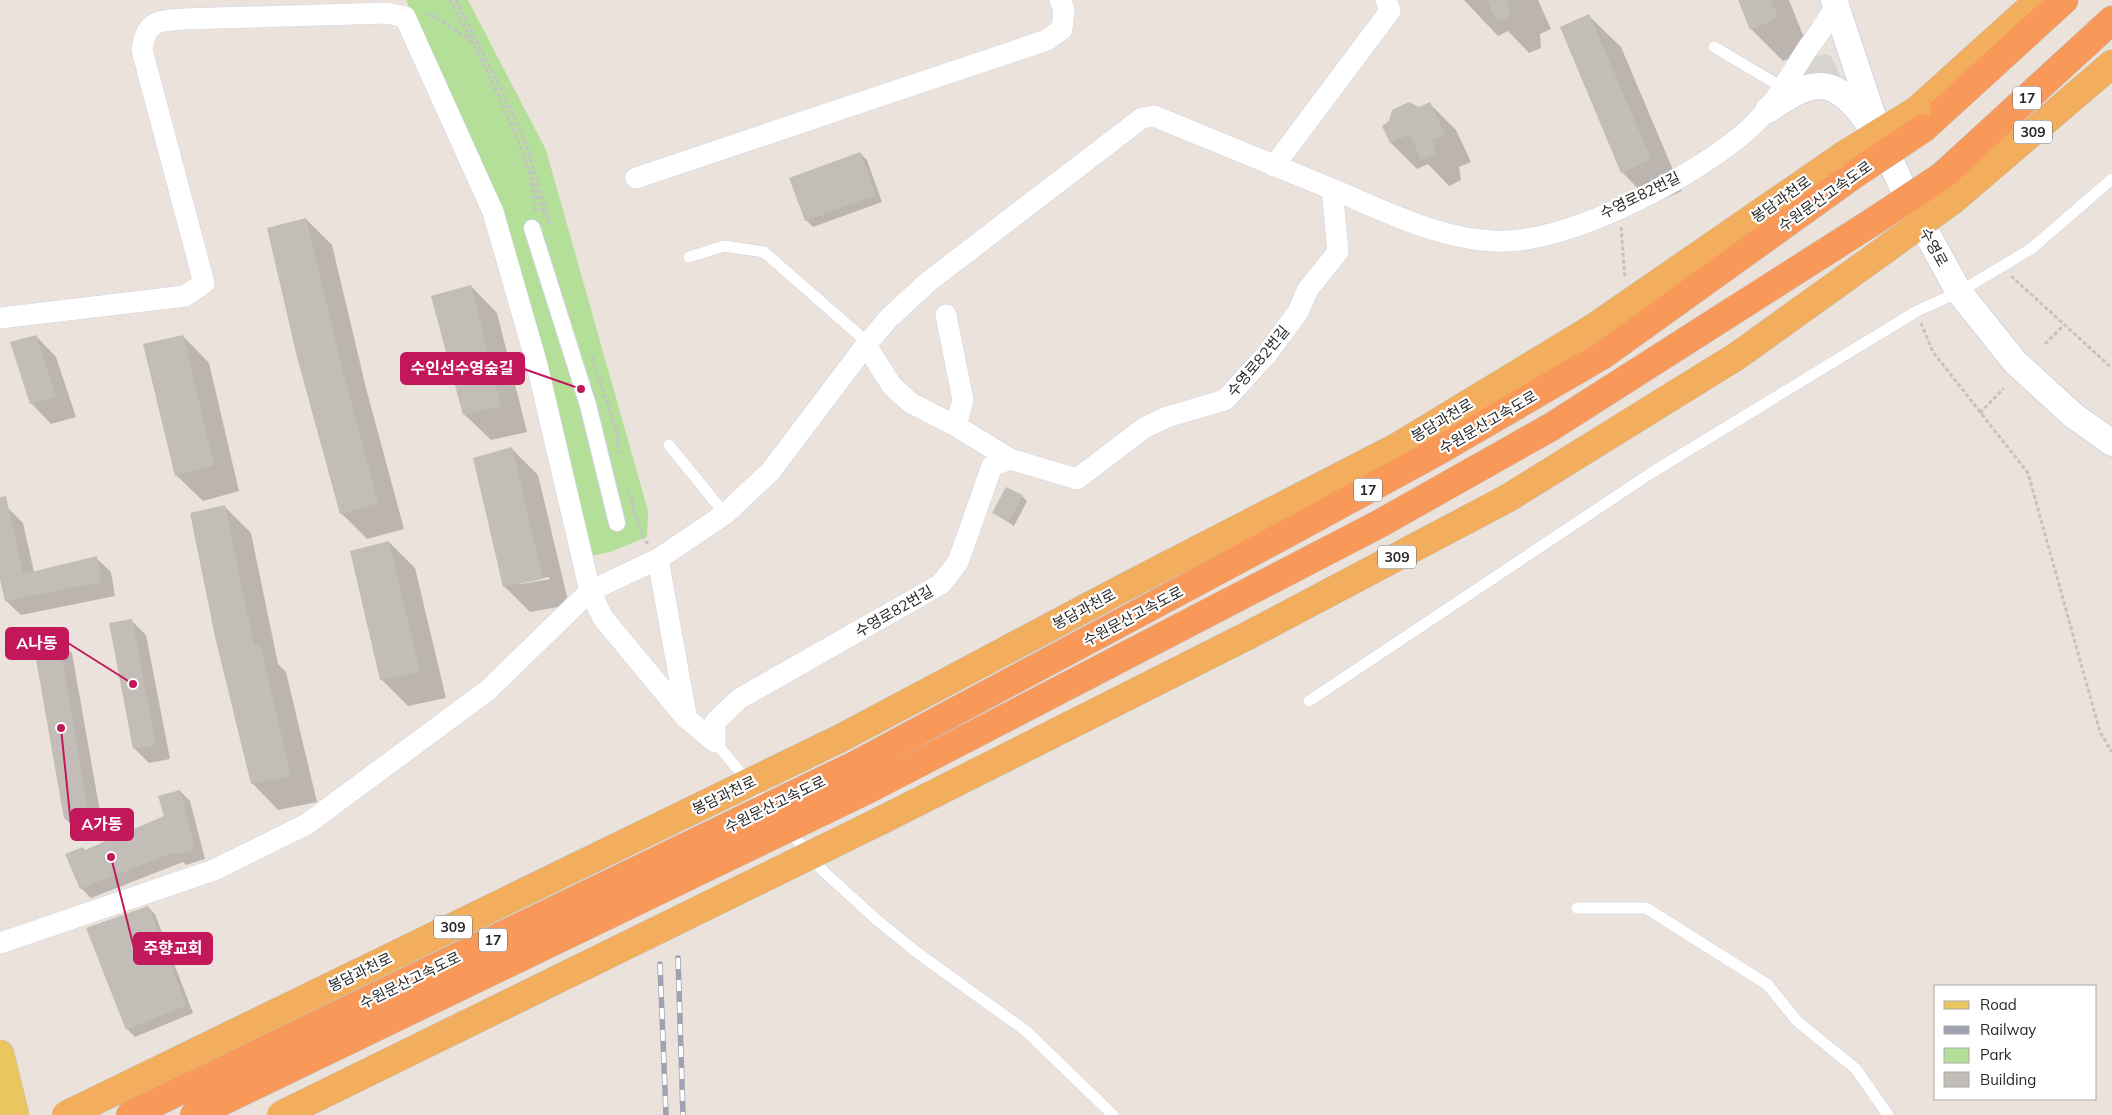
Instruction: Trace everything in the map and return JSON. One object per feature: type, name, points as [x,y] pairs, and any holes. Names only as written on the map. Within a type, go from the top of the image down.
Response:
[{"type":"highway","points":[[1920,119],[2039,0]]},
{"type":"highway","name":"수원문산고속도로","points":[[130,1115],[855,765],[1299,528],[1440,450],[1603,355],[1850,164],[1920,119],[2064,0]]},
{"type":"highway","name":"수원문산고속도로","points":[[194,1115],[867,790],[1378,524],[1551,427],[1874,221],[1948,188],[2112,20]]},
{"type":"highway","name":"309","points":[[281,1115],[882,820],[1247,636],[1508,498],[1737,356],[1886,249],[1948,188],[2112,64]]},
{"type":"highway","name":"봉담과천로","points":[[66,1115],[841,738],[1127,586],[1397,447],[1593,328],[1850,164]]},
{"type":"main road","points":[[0,1054],[15,1115]]},
{"type":"street","points":[[636,178],[1047,40],[1062,29],[1064,10],[1060,0]]},
{"type":"street","points":[[1274,166],[1390,11],[1386,0]]},
{"type":"street","name":"수영로82번길","points":[[715,742],[715,722],[740,699],[941,584],[958,562],[992,466],[1010,459],[1077,479],[1144,428],[1167,417],[1225,400],[1267,354],[1298,312],[1308,289],[1338,252],[1332,189],[1424,227],[1453,235],[1492,241],[1519,241],[1571,227],[1620,208],[1698,166],[1743,134],[1768,110],[1836,2]]},
{"type":"street","name":"수영로","points":[[1836,2],[1886,148],[1911,205],[1959,292],[2015,362],[2074,416],[2112,443]]},
{"type":"street","points":[[0,318],[185,296],[204,283],[142,50],[144,33],[154,24],[186,10],[387,13],[405,17],[493,212],[537,365],[590,591],[603,618],[686,718],[715,742]]},
{"type":"street","points":[[1768,110],[1791,93],[1807,87],[1834,88],[1848,96],[1886,148]]},
{"type":"street","points":[[0,943],[214,870],[307,824],[488,690],[590,591],[654,552],[725,514],[770,472],[866,345],[889,318],[928,282],[1146,116],[1154,116],[1332,189]]},
{"type":"street","points":[[532,228],[588,405],[617,523]]},
{"type":"street","points":[[946,315],[963,400],[956,426]]},
{"type":"street","points":[[866,345],[892,386],[911,403],[956,426],[1010,459]]},
{"type":"street","points":[[654,552],[686,718]]},
{"type":"lane","points":[[1714,47],[1782,87]]},
{"type":"lane","points":[[1309,701],[1651,473],[1917,312],[1959,292],[2031,249],[2112,179]]},
{"type":"lane","points":[[689,257],[724,246],[764,252],[859,335],[866,345]]},
{"type":"lane","points":[[670,445],[725,514]]},
{"type":"lane","points":[[715,742],[823,872],[912,948],[1026,1031],[1113,1115]]},
{"type":"lane","points":[[1577,908],[1646,908],[1768,985],[1798,1021],[1856,1069],[1888,1115]]},
{"type":"path","points":[[405,17],[416,13],[434,16],[481,48]]},
{"type":"path","points":[[524,154],[536,210],[532,228]]},
{"type":"path","points":[[1620,208],[1625,282]]},
{"type":"path","points":[[2001,267],[2062,326],[2112,368]]},
{"type":"path","points":[[1917,312],[1932,352],[2028,473],[2100,732],[2112,752]]},
{"type":"path","points":[[2045,344],[2062,326]]},
{"type":"path","points":[[1980,413],[2004,388]]},
{"type":"path","points":[[633,511],[638,518],[641,534],[654,552]]},
{"type":"green space","points":[[406,0],[468,0],[546,150],[648,511],[647,537],[610,552],[589,556],[518,268]]},
{"type":"shaded area","points":[[1825,54],[1831,56],[1841,78],[1816,73],[1790,84],[1815,57]]},
{"type":"building","points":[[1487,0],[1508,0],[1510,16],[1497,22]]},
{"type":"building","points":[[1738,0],[1771,0],[1778,18],[1750,30]]},
{"type":"building","points":[[1589,14],[1651,159],[1621,173],[1560,27]]},
{"type":"building","points":[[1409,102],[1419,107],[1430,102],[1445,135],[1433,140],[1435,154],[1421,160],[1410,134],[1390,143],[1382,126],[1389,121],[1392,110]]},
{"type":"building","points":[[860,152],[876,195],[805,221],[789,178]]},
{"type":"building","points":[[306,218],[340,360],[378,503],[340,514],[297,357],[267,228]]},
{"type":"building","points":[[471,285],[501,406],[463,415],[431,296]]},
{"type":"building","points":[[36,335],[56,396],[30,404],[10,342]]},
{"type":"building","points":[[183,335],[214,465],[175,476],[143,344]]},
{"type":"building","points":[[512,447],[543,579],[503,587],[473,458]]},
{"type":"building","points":[[1006,487],[1023,495],[1009,522],[992,513]]},
{"type":"building","points":[[6,496],[23,574],[97,556],[101,582],[5,601],[0,580],[0,497]]},
{"type":"building","points":[[225,505],[254,646],[260,644],[291,776],[251,784],[215,637],[190,513]]},
{"type":"building","points":[[389,541],[420,672],[380,680],[350,551]]},
{"type":"building","points":[[132,619],[156,745],[133,749],[109,623]]},
{"type":"building","points":[[58,637],[89,815],[64,819],[33,642]]},
{"type":"building","points":[[180,790],[195,849],[175,855],[174,852],[80,889],[65,854],[83,847],[85,850],[164,816],[158,796]]},
{"type":"building","points":[[148,906],[186,1005],[126,1030],[86,928]]},
{"type":"railway","points":[[678,958],[683,1115]]},
{"type":"railway","points":[[660,964],[666,1115]]},
{"type":"place","name":"수인선수영숲길","points":[[581,389]]},
{"type":"place","name":"A나동","points":[[133,684]]},
{"type":"place","name":"A가동","points":[[61,728]]},
{"type":"place","name":"주향교회","points":[[111,857]]}]
